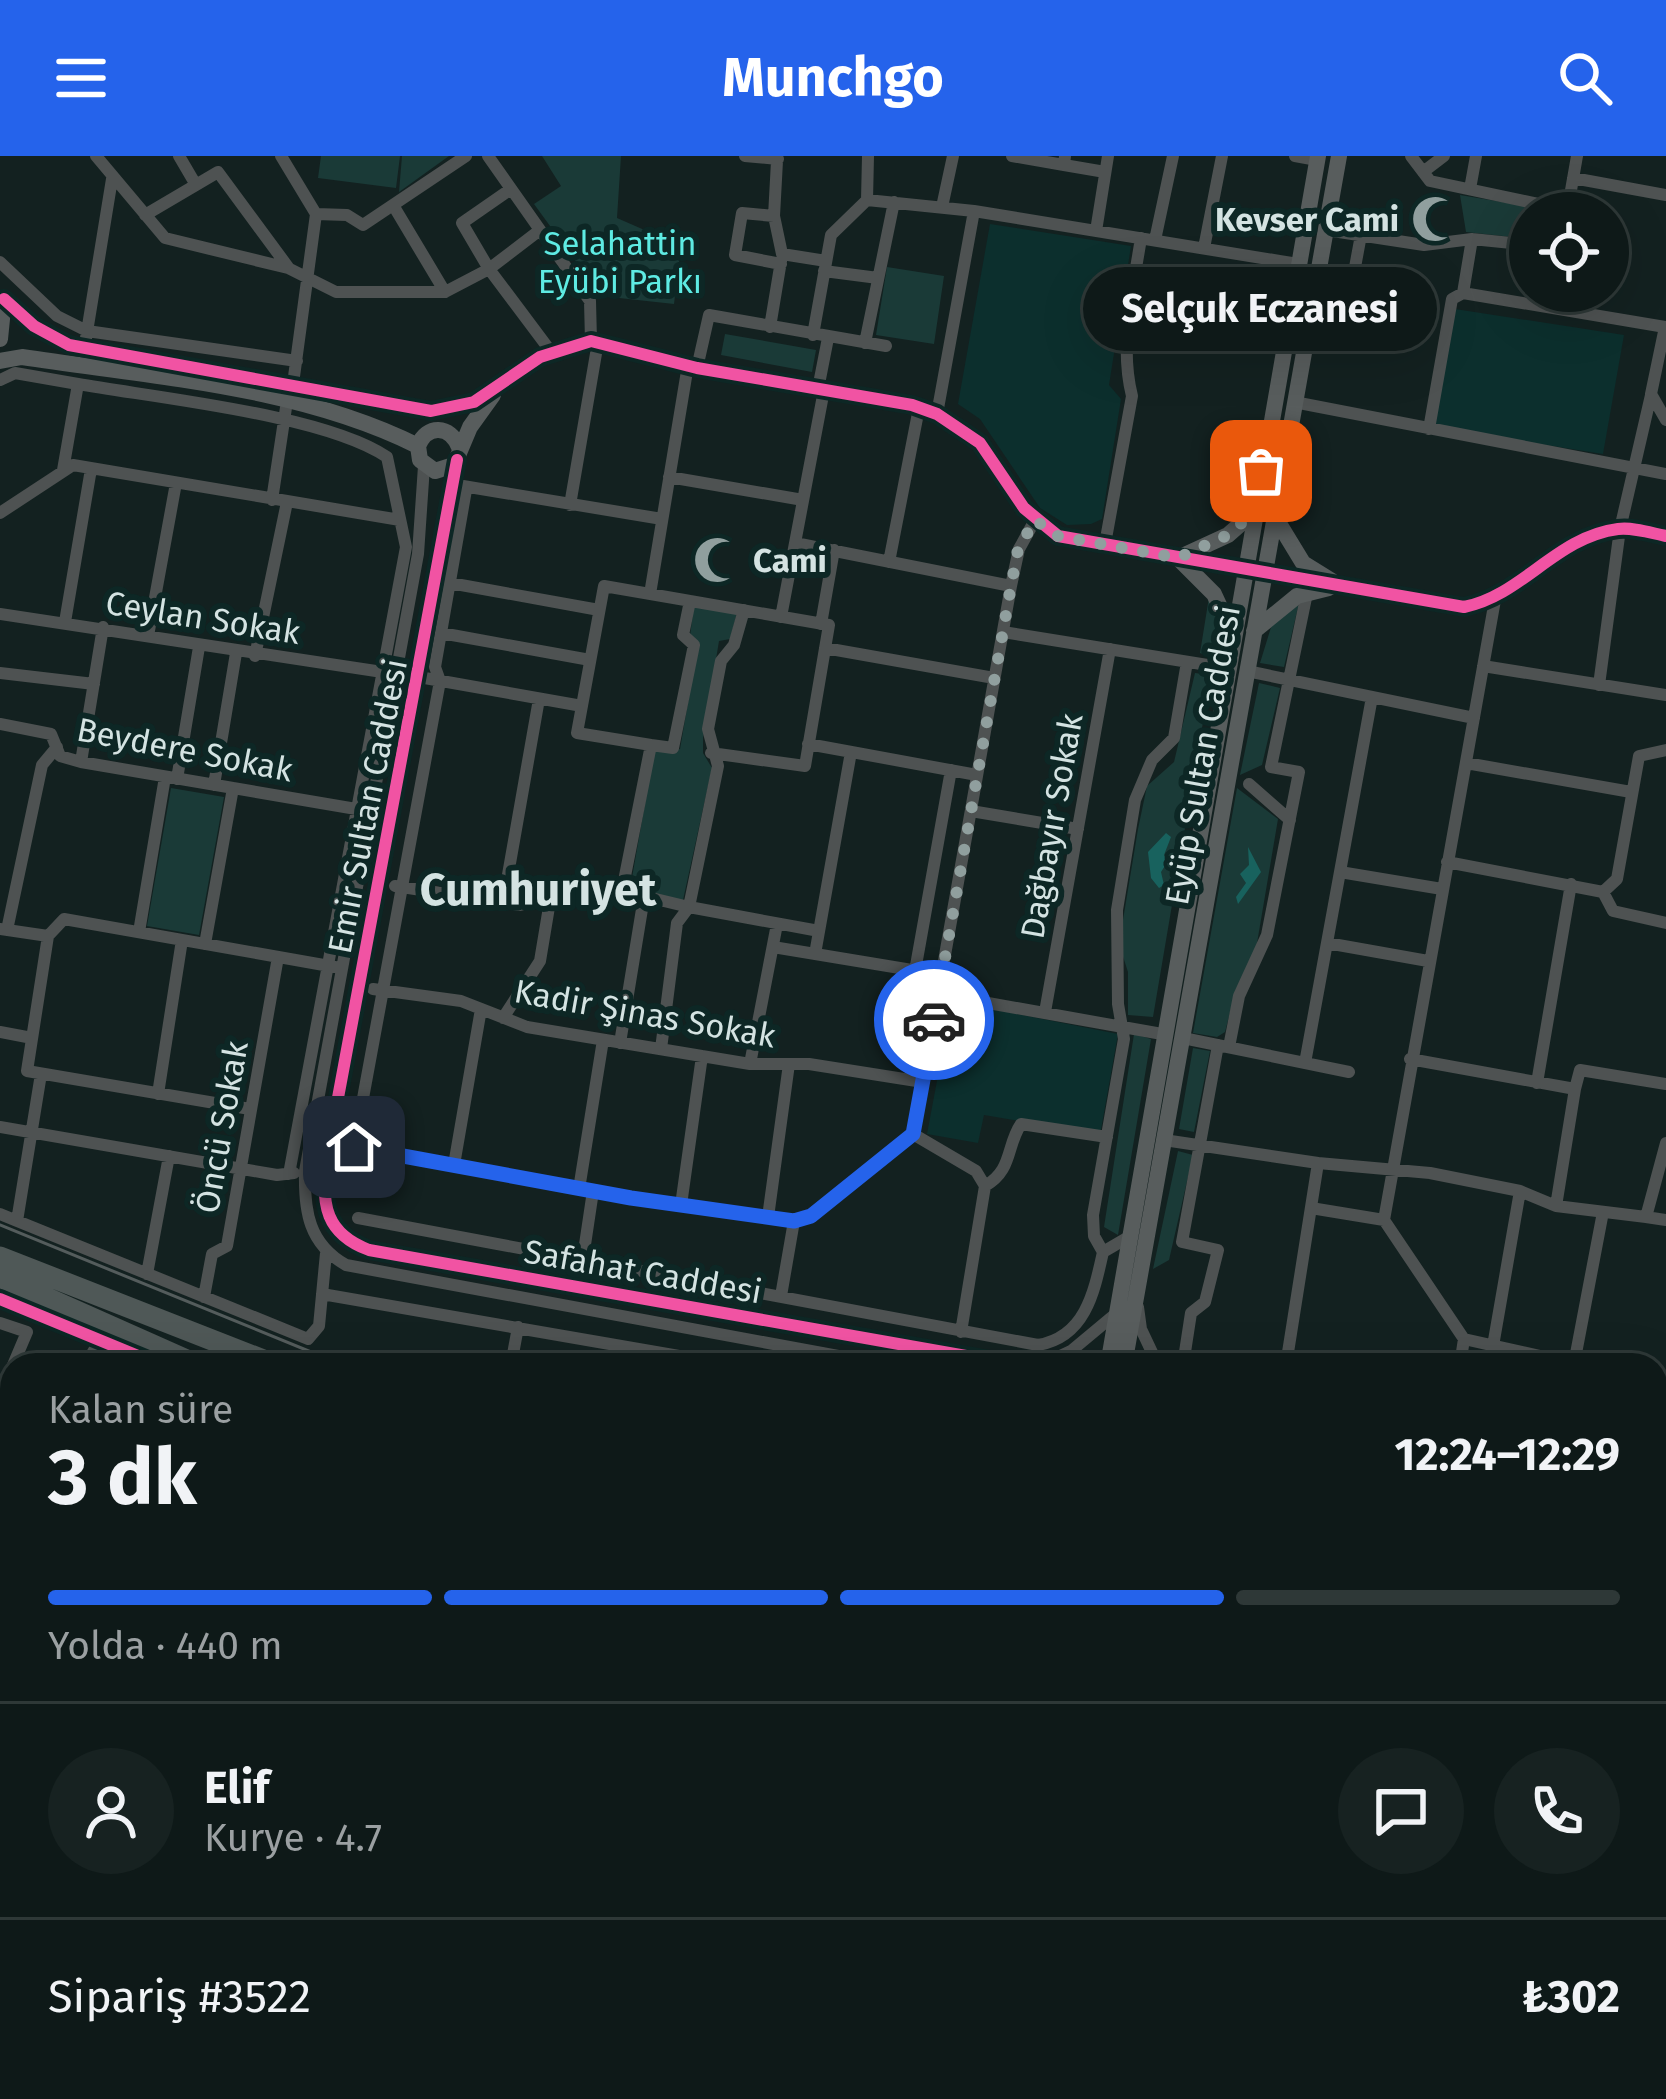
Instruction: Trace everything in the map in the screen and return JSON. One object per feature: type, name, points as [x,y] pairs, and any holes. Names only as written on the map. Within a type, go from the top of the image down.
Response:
[{"type":"highway","points":[[0,1244],[109,1297]]},
{"type":"highway","points":[[0,1257],[247,1353]]},
{"type":"highway","points":[[0,1281],[171,1353]]},
{"type":"street","points":[[96,156],[165,238],[288,268],[336,292],[445,292],[489,269],[540,230]]},
{"type":"street","points":[[178,156],[196,185]]},
{"type":"street","points":[[255,656],[316,214],[281,156]]},
{"type":"street","points":[[316,214],[347,215],[362,225],[466,156]]},
{"type":"street","points":[[488,156],[590,301],[594,341],[570,505]]},
{"type":"street","points":[[745,156],[778,159],[774,216],[782,259],[770,327]]},
{"type":"street","points":[[867,156],[863,183],[867,200]]},
{"type":"street","points":[[942,207],[953,156]]},
{"type":"street","points":[[1013,156],[1064,160],[1105,172]]},
{"type":"street","points":[[1096,231],[1108,156]]},
{"type":"street","points":[[1105,544],[1132,396],[1126,372],[1128,319],[1171,156]]},
{"type":"street","points":[[1204,248],[1222,156]]},
{"type":"street","points":[[1295,156],[1318,158]]},
{"type":"street","name":"Eyüp Sultan Caddesi","points":[[1126,1353],[1340,156]]},
{"type":"street","points":[[1411,156],[1430,181],[1509,198]]},
{"type":"street","points":[[1424,172],[1444,156]]},
{"type":"street","points":[[1470,189],[1476,156]]},
{"type":"street","points":[[1570,192],[1577,156]]},
{"type":"street","name":"Eyüp Sultan Caddesi","points":[[1109,1353],[1318,158]]},
{"type":"street","points":[[145,215],[218,172],[288,268]]},
{"type":"street","points":[[1573,178],[1666,195]]},
{"type":"street","points":[[86,339],[112,179]]},
{"type":"street","points":[[511,189],[462,223],[489,269],[552,353]]},
{"type":"street","points":[[813,335],[830,235],[867,200],[974,211],[1298,264]]},
{"type":"street","points":[[865,343],[893,202]]},
{"type":"street","points":[[393,205],[445,292]]},
{"type":"street","points":[[890,562],[974,211]]},
{"type":"street","points":[[774,216],[742,213],[735,255],[878,278]]},
{"type":"street","points":[[1326,230],[1424,244],[1472,239],[1509,243]]},
{"type":"street","points":[[1312,307],[1348,305],[1361,236]]},
{"type":"street","points":[[1463,293],[1472,239]]},
{"type":"street","points":[[0,262],[86,339],[296,361]]},
{"type":"street","points":[[1429,429],[1452,299],[1463,293],[1666,325],[1620,529],[1599,685]]},
{"type":"street","points":[[2,294],[34,326],[290,393],[368,421],[418,446],[424,466],[460,469],[570,505],[662,519]]},
{"type":"street","points":[[0,339],[2,294]]},
{"type":"street","points":[[650,594],[669,477],[709,315],[886,346]]},
{"type":"street","points":[[781,617],[828,338]]},
{"type":"street","points":[[0,362],[22,357],[431,411],[474,402],[552,353],[594,341],[693,367],[928,411],[980,443],[1035,520],[1058,536],[1464,607],[1495,600],[1570,544],[1620,529],[1666,536]]},
{"type":"street","points":[[0,380],[15,373],[284,421],[364,441],[387,457],[406,547],[389,673]]},
{"type":"street","points":[[63,470],[78,384]]},
{"type":"street","points":[[354,1147],[379,990],[440,681],[435,667],[450,584],[460,469],[496,390]]},
{"type":"street","points":[[1651,394],[1666,420]]},
{"type":"street","points":[[1294,402],[1666,474]]},
{"type":"street","points":[[431,411],[446,430],[460,469]]},
{"type":"street","points":[[418,446],[431,430],[446,430]]},
{"type":"street","points":[[0,513],[73,465],[400,520]]},
{"type":"street","name":"Emir Sultan Caddesi","points":[[305,1171],[335,967],[389,673],[418,554],[424,466]]},
{"type":"street","points":[[65,622],[92,469]]},
{"type":"street","name":"Emir Sultan Caddesi","points":[[326,1162],[460,469]]},
{"type":"street","points":[[669,477],[803,500]]},
{"type":"street","points":[[148,636],[176,483]]},
{"type":"street","points":[[1178,558],[1228,535],[1253,513]]},
{"type":"street","points":[[1274,515],[1303,563],[1343,587]]},
{"type":"street","points":[[0,1127],[289,1174],[354,1147],[681,1205],[794,1221],[811,1216],[913,1134],[1018,549],[1035,520]]},
{"type":"street","points":[[795,542],[1011,586]]},
{"type":"street","points":[[821,624],[834,550]]},
{"type":"street","points":[[1178,558],[1214,594],[1232,633]]},
{"type":"street","points":[[450,584],[599,610]]},
{"type":"street","points":[[690,601],[683,635],[694,645],[673,748],[577,733],[604,586],[829,625],[805,766],[711,752]]},
{"type":"street","points":[[1253,631],[1307,592],[1343,587]]},
{"type":"street","points":[[1249,784],[1271,766],[1307,592]]},
{"type":"street","points":[[1495,600],[1384,1220],[1464,1339],[1525,1353]]},
{"type":"street","points":[[661,1049],[677,923],[689,908],[718,766],[708,729],[721,662],[734,645],[744,610]]},
{"type":"street","name":"Ceylan Sokak","points":[[0,614],[389,673]]},
{"type":"street","points":[[81,762],[103,627]]},
{"type":"street","points":[[1003,632],[1226,668]]},
{"type":"street","points":[[441,633],[590,660]]},
{"type":"street","points":[[140,932],[199,647]]},
{"type":"street","points":[[825,648],[994,679]]},
{"type":"street","name":"Dağbayır Sokak","points":[[1045,1012],[1110,650]]},
{"type":"street","points":[[214,785],[236,653]]},
{"type":"street","points":[[358,1218],[961,1332],[1038,1345],[1059,1341],[1081,1319],[1094,1295],[1103,1252],[1094,1236],[1093,1215],[1123,1027],[1118,1004],[1117,910],[1135,800],[1152,760],[1174,738],[1187,662]]},
{"type":"street","points":[[1483,666],[1666,695]]},
{"type":"street","points":[[1246,671],[1474,718]]},
{"type":"street","points":[[0,673],[94,684]]},
{"type":"street","points":[[419,677],[582,706]]},
{"type":"street","points":[[1305,1063],[1372,697]]},
{"type":"street","points":[[503,903],[539,699]]},
{"type":"street","name":"Beydere Sokak","points":[[0,724],[51,734],[60,756],[81,762],[364,811]]},
{"type":"street","points":[[808,744],[977,775]]},
{"type":"street","points":[[622,891],[651,745]]},
{"type":"street","points":[[49,936],[3,929],[42,766],[56,747]]},
{"type":"street","points":[[1603,892],[1617,879],[1640,756],[1666,750]]},
{"type":"street","points":[[814,954],[850,752]]},
{"type":"street","points":[[1466,763],[1631,792]]},
{"type":"street","points":[[1185,1353],[1191,1313],[1205,1302],[1218,1250],[1182,1242],[1198,1146],[1239,996],[1267,935],[1299,772],[1271,766]]},
{"type":"street","points":[[915,971],[951,770]]},
{"type":"street","points":[[1227,782],[1249,784],[1290,820]]},
{"type":"street","points":[[206,944],[233,788]]},
{"type":"street","points":[[971,811],[1078,829]]},
{"type":"street","points":[[1447,862],[1603,892]]},
{"type":"street","points":[[1340,872],[1442,890]]},
{"type":"street","points":[[380,884],[503,903],[550,901],[574,892],[622,891],[818,931]]},
{"type":"street","points":[[1537,1083],[1571,884]]},
{"type":"street","points":[[1603,892],[1612,911],[1666,923]]},
{"type":"street","points":[[620,1043],[644,896]]},
{"type":"street","points":[[503,1018],[540,961],[550,901]]},
{"type":"street","points":[[250,1109],[27,1071],[49,936],[64,919],[335,967],[289,1174]]},
{"type":"street","points":[[750,1064],[777,923]]},
{"type":"street","points":[[158,1094],[182,940]]},
{"type":"street","points":[[1327,943],[1428,961]]},
{"type":"street","points":[[773,947],[941,975]]},
{"type":"street","name":"Öncü Sokak","points":[[204,1297],[212,1254],[227,1246],[278,957]]},
{"type":"street","name":"Kadir Şinas Sokak","points":[[360,988],[481,1009],[620,1043],[750,1064],[789,1064],[922,1082]]},
{"type":"street","points":[[938,994],[1162,1034]]},
{"type":"street","points":[[454,1166],[481,1009]]},
{"type":"street","points":[[0,1032],[32,1038]]},
{"type":"street","points":[[1183,1038],[1349,1072]]},
{"type":"street","points":[[583,1258],[603,1040]]},
{"type":"street","points":[[681,1205],[702,1056]]},
{"type":"street","points":[[1410,1059],[1575,1090]]},
{"type":"street","points":[[768,1217],[789,1064]]},
{"type":"street","points":[[1556,1206],[1580,1070],[1666,1084]]},
{"type":"street","points":[[17,1221],[41,1074]]},
{"type":"street","points":[[985,1186],[1000,1178],[1022,1124],[1106,1137]]},
{"type":"street","points":[[913,1134],[976,1171],[985,1186],[961,1332]]},
{"type":"street","points":[[1164,1141],[1389,1172],[1430,1173],[1520,1191],[1556,1206],[1666,1220]]},
{"type":"street","points":[[1646,1217],[1666,1143]]},
{"type":"street","points":[[147,1274],[169,1156]]},
{"type":"street","name":"Safahat Caddesi","points":[[326,1162],[326,1212],[335,1231],[369,1250],[950,1353]]},
{"type":"street","points":[[1288,1353],[1318,1162]]},
{"type":"street","points":[[0,1214],[308,1339],[319,1326],[326,1253],[308,1218],[305,1171]]},
{"type":"street","points":[[1492,1346],[1520,1191]]},
{"type":"street","points":[[1310,1208],[1384,1220]]},
{"type":"street","points":[[1579,1353],[1604,1212]]},
{"type":"street","points":[[781,1296],[794,1221]]},
{"type":"street","points":[[1103,1252],[1126,1238]]},
{"type":"street","name":"Safahat Caddesi","points":[[326,1253],[346,1264],[786,1353]]},
{"type":"street","points":[[322,1294],[662,1353]]},
{"type":"street","points":[[1136,1294],[1141,1328],[1152,1353]]},
{"type":"street","points":[[1067,1353],[1113,1316]]},
{"type":"street","points":[[0,1322],[27,1332],[18,1353]]},
{"type":"street","points":[[93,1353],[109,1325]]},
{"type":"street","points":[[513,1353],[518,1328]]},
{"type":"street","points":[[1462,1353],[1464,1339]]},
{"type":"shaded area","points":[[990,224],[1131,246],[1109,385],[1121,399],[1102,519],[1091,524],[1067,525],[1040,508],[980,419],[958,404]]},
{"type":"shaded area","points":[[1455,309],[1624,335],[1603,454],[1434,427]]},
{"type":"shaded area","points":[[952,1001],[1118,1034],[1100,1135],[984,1115],[978,1143],[927,1134]]},
{"type":"green space","points":[[321,156],[400,156],[396,188],[318,178]]},
{"type":"green space","points":[[402,156],[449,156],[399,192]]},
{"type":"green space","name":"Selahattin Eyübi Parkı","points":[[542,156],[621,156],[617,218],[681,246],[674,304],[601,296],[534,204],[561,186]]},
{"type":"green space","points":[[1460,195],[1509,203],[1509,237],[1466,232]]},
{"type":"green space","points":[[887,267],[944,276],[934,344],[876,335]]},
{"type":"green space","points":[[725,334],[816,350],[812,372],[721,355]]},
{"type":"green space","points":[[1209,597],[1222,622],[1217,659],[1200,653]]},
{"type":"green space","points":[[1299,603],[1284,667],[1260,663],[1272,624]]},
{"type":"green space","points":[[694,605],[737,613],[730,639],[719,641],[703,738],[703,753],[712,768],[683,900],[630,889],[654,752],[680,749],[698,644],[690,636]]},
{"type":"green space","points":[[1195,673],[1211,675],[1153,1017],[1128,1015],[1128,972],[1119,944],[1138,829],[1147,786],[1174,762]]},
{"type":"green space","points":[[1259,683],[1280,688],[1262,765],[1240,775]]},
{"type":"green space","points":[[171,788],[224,797],[199,935],[147,926]]},
{"type":"green space","points":[[1237,788],[1278,819],[1255,955],[1236,989],[1225,1032],[1217,1037],[1193,1033]]},
{"type":"green space","points":[[1134,1034],[1151,1039],[1118,1235],[1104,1227]]},
{"type":"green space","points":[[1193,1048],[1210,1051],[1194,1132],[1179,1129]]},
{"type":"green space","points":[[1178,1151],[1193,1155],[1169,1260],[1153,1269]]},
{"type":"water","points":[[1166,833],[1171,837],[1164,855],[1168,861],[1161,872],[1164,885],[1159,888],[1151,878],[1148,852]]},
{"type":"water","points":[[1248,847],[1261,872],[1238,904],[1236,897],[1246,883],[1240,874],[1249,865]]},
{"type":"tram line","points":[[0,1225],[314,1353]]},
{"type":"cycle path","points":[[4,299],[34,326],[69,345],[431,411],[474,402],[540,357],[591,341],[697,368],[912,405],[937,414],[980,443],[1024,508],[1058,536],[1464,607],[1504,591],[1596,534],[1624,529],[1666,536]]},
{"type":"cycle path","points":[[457,460],[326,1162],[326,1205],[335,1226],[369,1250],[949,1353]]},
{"type":"cycle path","points":[[0,1299],[131,1353]]},
{"type":"way so far","points":[[934,1020],[1018,549],[1035,520],[1058,536],[1178,558],[1228,535],[1253,513],[1261,471]]},
{"type":"place","name":"Kevser Cami","points":[[1435,219]]},
{"type":"place","name":"Selçuk Eczanesi","points":[[1261,471]]},
{"type":"place","name":"Cami","points":[[717,560]]},
{"type":"district","name":"Cumhuriyet","points":[[538,889]]},
{"type":"route","points":[[354,1147],[631,1198],[794,1221],[811,1216],[913,1134],[934,1020]]}]
